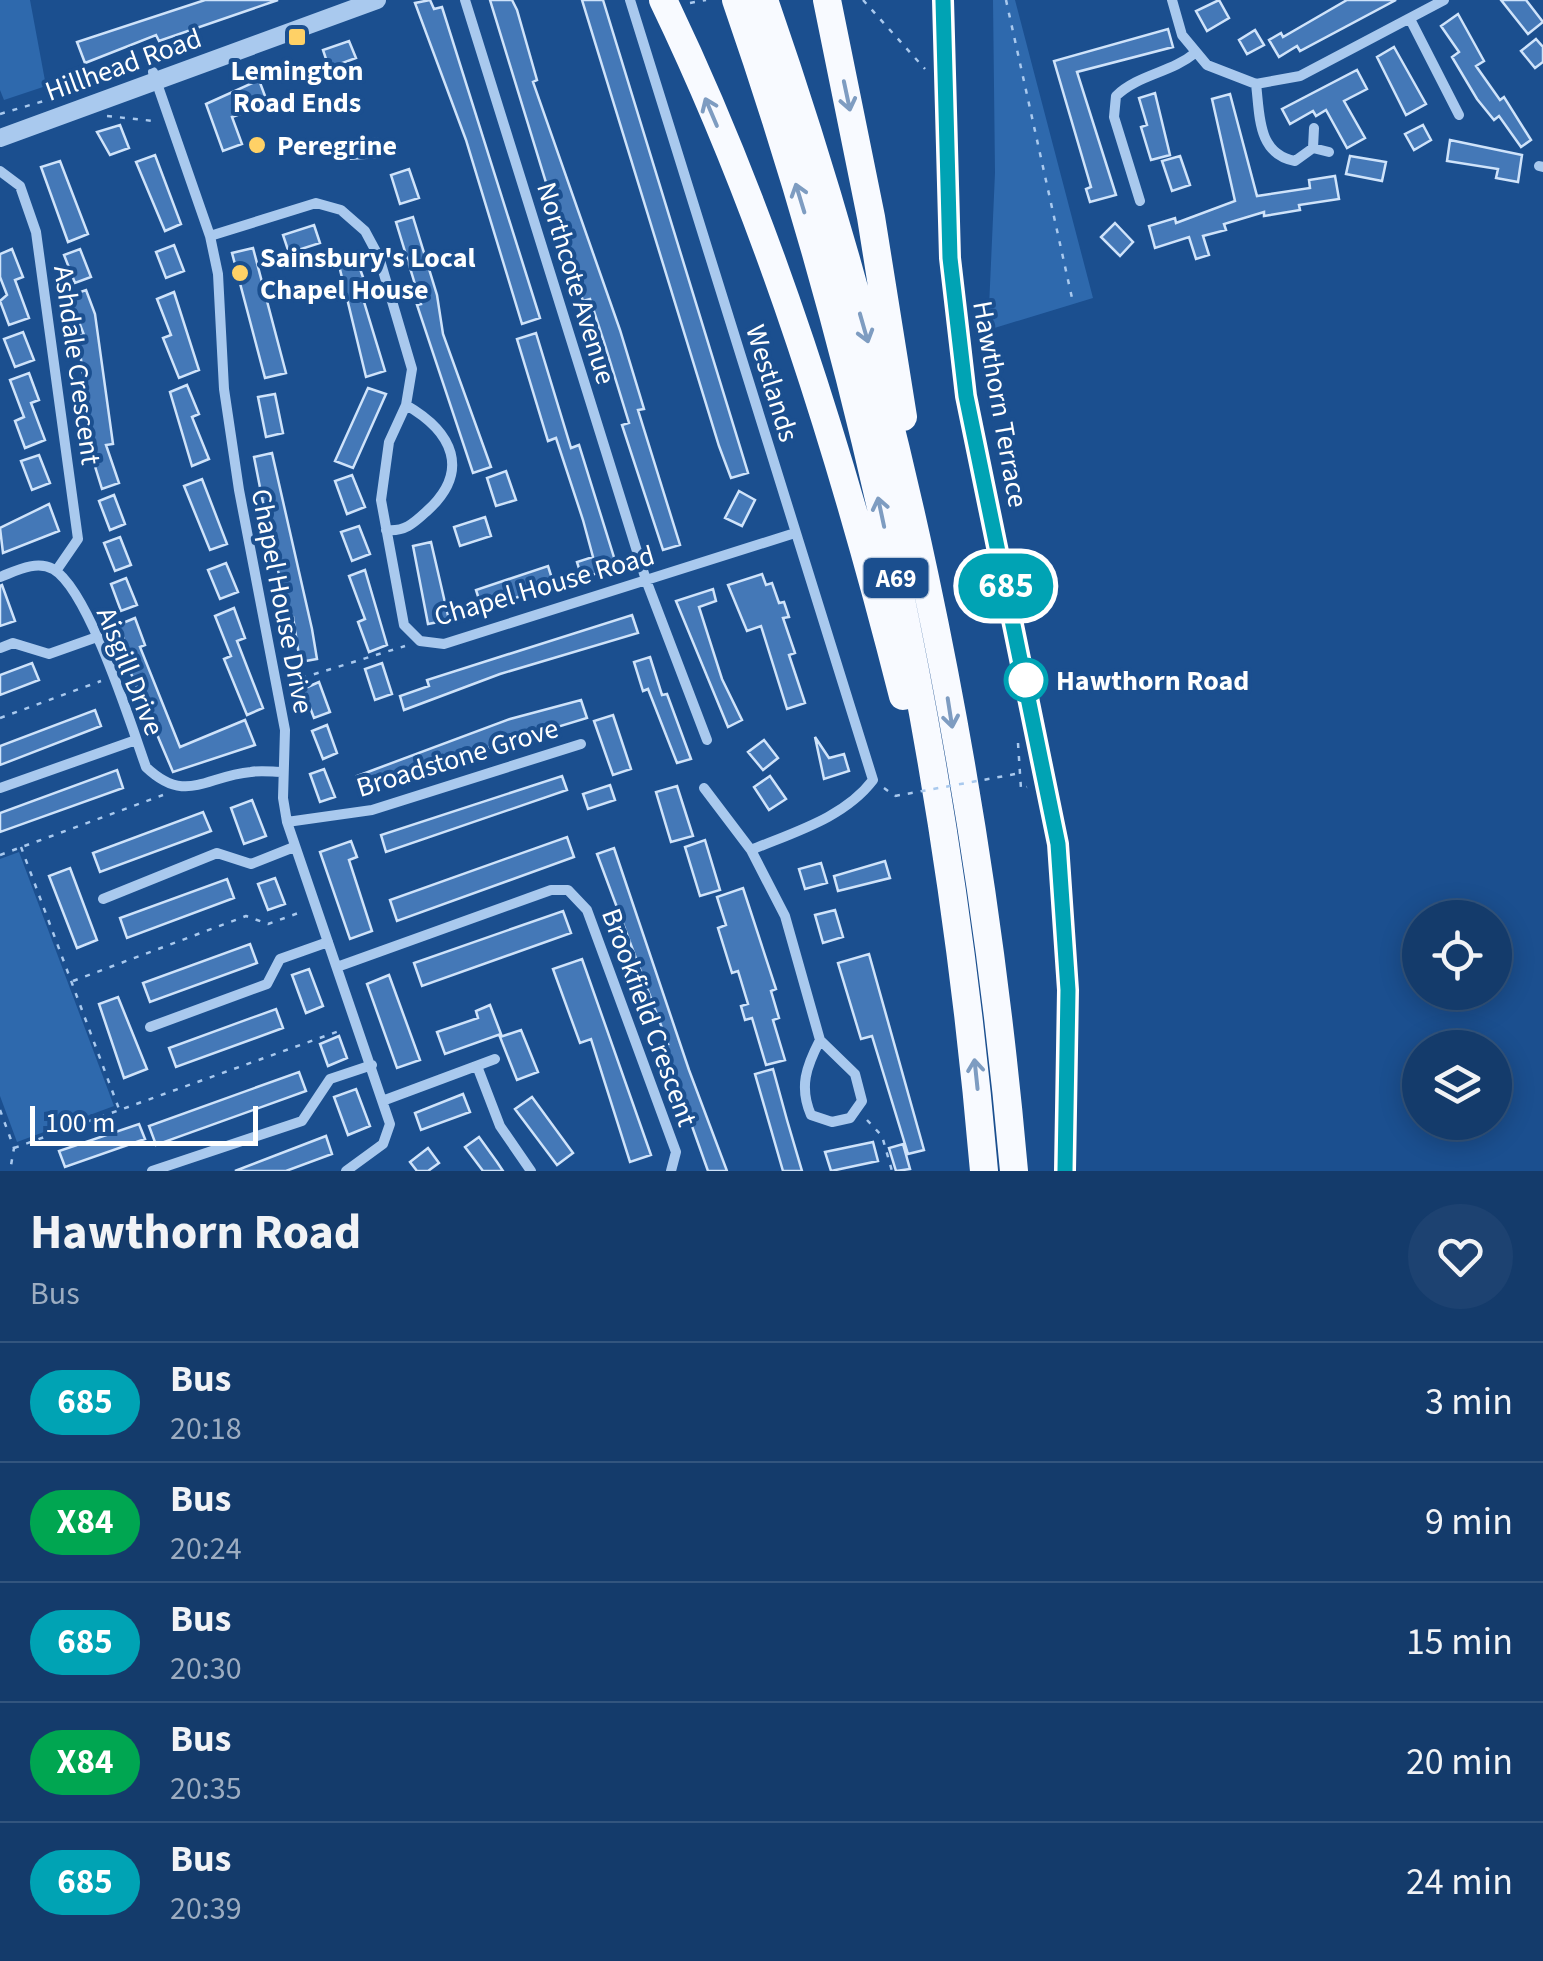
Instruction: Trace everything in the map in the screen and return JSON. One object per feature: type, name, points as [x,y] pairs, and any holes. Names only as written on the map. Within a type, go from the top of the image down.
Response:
[{"type":"highway","points":[[663,0],[748,199],[856,513],[947,872]]},
{"type":"highway","name":"A69","points":[[736,0],[802,205],[845,356],[916,672],[975,1062],[984,1171]]},
{"type":"highway","name":"A69","points":[[764,0],[870,349],[942,664],[978,886],[1014,1171]]},
{"type":"highway","points":[[827,0],[872,217],[942,664]]},
{"type":"main road","name":"Hawthorn Terrace","points":[[943,0],[950,258],[966,396],[1058,844],[1068,990],[1064,1171]]},
{"type":"street","name":"Hillhead Road","points":[[0,138],[358,0]]},
{"type":"street","name":"Hillhead Road","points":[[0,127],[377,0]]},
{"type":"street","name":"Northcote Avenue","points":[[465,0],[646,580],[708,740]]},
{"type":"street","name":"Westlands","points":[[630,0],[873,780],[860,798],[841,811],[750,850]]},
{"type":"street","points":[[1172,0],[1182,36],[1195,54],[1228,77],[1256,84],[1300,76],[1444,0]]},
{"type":"street","points":[[1410,19],[1459,115]]},
{"type":"street","points":[[1140,201],[1114,117],[1116,96],[1144,78],[1176,68],[1195,54]]},
{"type":"street","name":"Chapel House Drive","points":[[154,76],[210,236],[218,274],[224,390],[285,730],[283,772],[288,822],[390,1124],[384,1144],[370,1166],[346,1171]]},
{"type":"street","points":[[1256,84],[1266,146],[1294,161],[1312,148],[1314,128]]},
{"type":"street","points":[[1312,148],[1329,152]]},
{"type":"street","name":"Ashdale Crescent","points":[[0,171],[20,186],[36,232],[49,306],[78,539],[56,570]]},
{"type":"street","name":"Chapel House Road","points":[[210,236],[316,203],[341,210],[365,231],[379,258],[412,369],[406,405],[382,474],[386,530],[404,624],[420,642],[444,644],[795,533]]},
{"type":"street","points":[[386,530],[410,527],[448,492],[454,471],[442,432],[406,405]]},
{"type":"street","points":[[0,577],[40,565],[56,570]]},
{"type":"street","name":"Aisgill Drive","points":[[56,570],[97,638],[146,767],[171,785]]},
{"type":"street","points":[[0,648],[13,643],[49,654],[97,638]]},
{"type":"street","points":[[0,788],[136,740]]},
{"type":"street","name":"Broadstone Grove","points":[[288,822],[372,810],[580,744]]},
{"type":"street","points":[[171,785],[183,789],[249,772],[283,772]]},
{"type":"street","points":[[704,788],[750,850],[786,916],[820,1040],[855,1074],[862,1101],[850,1118],[832,1122],[811,1115],[802,1094],[808,1062],[820,1040]]},
{"type":"street","points":[[103,899],[217,853],[251,864],[294,847]]},
{"type":"street","name":"Brookfield Crescent","points":[[337,967],[551,890],[568,890],[588,910],[676,1152],[670,1171]]},
{"type":"street","points":[[150,1027],[267,984],[280,960],[328,942]]},
{"type":"street","points":[[385,1100],[495,1060]]},
{"type":"street","points":[[152,1171],[302,1120],[330,1080],[372,1065]]},
{"type":"street","points":[[477,1066],[500,1126],[531,1171]]},
{"type":"path","points":[[862,0],[948,94]]},
{"type":"path","points":[[1006,0],[1072,298]]},
{"type":"path","points":[[0,114],[86,86],[114,86]]},
{"type":"path","points":[[278,685],[420,642]]},
{"type":"path","points":[[0,718],[112,677]]},
{"type":"path","points":[[894,796],[1021,773]]},
{"type":"path","points":[[0,855],[163,794],[171,785]]},
{"type":"path","points":[[21,848],[120,1110]]},
{"type":"path","points":[[72,982],[246,916],[268,924],[315,907]]},
{"type":"path","points":[[14,1148],[358,1025]]},
{"type":"path","points":[[857,1108],[882,1136],[892,1171]]},
{"type":"path","points":[[0,1110],[14,1148],[10,1171]]},
{"type":"shaded area","points":[[0,0],[30,0],[46,86],[4,100],[0,90]]},
{"type":"shaded area","points":[[993,0],[1015,0],[1093,298],[988,330],[995,173]]},
{"type":"shaded area","points":[[19,852],[114,1106],[17,1142],[0,1096],[0,859]]},
{"type":"building","points":[[205,0],[278,0],[159,41],[156,35],[85,63],[77,42]]},
{"type":"building","points":[[430,0],[434,9],[442,7],[540,318],[522,324],[466,140],[415,3]]},
{"type":"building","points":[[490,0],[512,0],[517,10],[537,80],[533,82],[620,330],[644,409],[638,410],[680,545],[663,550],[622,425],[629,423],[605,345],[590,299],[583,301]]},
{"type":"building","points":[[582,0],[603,0],[748,473],[731,478],[719,446]]},
{"type":"building","points":[[1219,0],[1229,18],[1207,31],[1196,11]]},
{"type":"building","points":[[1347,0],[1396,0],[1300,51],[1297,46],[1279,57],[1269,40],[1281,33],[1283,37]]},
{"type":"building","points":[[1501,0],[1526,0],[1543,22],[1528,34]]},
{"type":"building","points":[[1458,14],[1484,61],[1476,66],[1500,100],[1504,97],[1531,140],[1521,147],[1499,116],[1494,120],[1477,99],[1452,57],[1459,52],[1441,26]]},
{"type":"building","points":[[1168,29],[1173,47],[1077,72],[1116,195],[1090,202],[1086,189],[1091,187],[1054,61]]},
{"type":"building","points":[[1255,30],[1264,45],[1247,54],[1239,40]]},
{"type":"building","points":[[1536,39],[1543,47],[1543,62],[1535,68],[1521,51]]},
{"type":"building","points":[[349,41],[356,58],[329,68],[323,50]]},
{"type":"building","points":[[1394,47],[1426,104],[1406,115],[1377,57]]},
{"type":"building","points":[[1357,70],[1367,89],[1344,101],[1365,138],[1347,148],[1326,110],[1316,116],[1313,111],[1290,124],[1282,109]]},
{"type":"building","points":[[259,80],[268,104],[232,117],[242,144],[223,151],[206,104]]},
{"type":"building","points":[[1155,93],[1170,155],[1151,160],[1141,127],[1147,125],[1139,98]]},
{"type":"building","points":[[1230,94],[1257,196],[1310,188],[1309,180],[1335,176],[1339,199],[1299,205],[1300,210],[1264,216],[1264,212],[1224,224],[1226,230],[1203,236],[1209,255],[1196,259],[1189,237],[1155,248],[1149,226],[1175,218],[1176,223],[1235,201],[1212,99]]},
{"type":"building","points":[[120,125],[129,148],[110,155],[97,132]]},
{"type":"building","points":[[1423,125],[1431,140],[1414,150],[1405,134]]},
{"type":"building","points":[[377,139],[378,157],[346,159],[346,140]]},
{"type":"building","points":[[1450,140],[1522,155],[1518,182],[1496,178],[1498,169],[1447,161]]},
{"type":"building","points":[[155,155],[181,224],[165,231],[136,162]]},
{"type":"building","points":[[1180,156],[1190,185],[1172,191],[1162,161]]},
{"type":"building","points":[[1350,156],[1386,162],[1382,181],[1346,174]]},
{"type":"building","points":[[60,161],[88,234],[68,242],[41,167]]},
{"type":"building","points":[[409,169],[419,198],[400,204],[391,175]]},
{"type":"building","points":[[413,217],[437,295],[443,334],[491,467],[473,473],[417,305],[421,304],[396,222]]},
{"type":"building","points":[[1115,223],[1133,242],[1120,256],[1101,237]]},
{"type":"building","points":[[314,225],[320,243],[289,253],[283,235]]},
{"type":"building","points":[[174,245],[184,271],[166,278],[156,252]]},
{"type":"building","points":[[253,248],[286,373],[265,378],[232,253]]},
{"type":"building","points":[[12,249],[23,277],[15,280],[29,318],[9,325],[0,301],[7,295],[0,277],[0,254]]},
{"type":"building","points":[[80,249],[91,277],[75,283],[64,255]]},
{"type":"building","points":[[354,252],[364,280],[358,282],[385,371],[366,377],[337,257]]},
{"type":"building","points":[[86,290],[95,314],[113,444],[106,445],[119,483],[102,489],[93,460],[78,335],[84,335],[69,296]]},
{"type":"building","points":[[174,292],[199,370],[179,378],[163,338],[171,335],[157,299]]},
{"type":"building","points":[[23,332],[34,360],[15,367],[4,339]]},
{"type":"building","points":[[536,333],[571,448],[579,445],[617,567],[582,578],[577,562],[593,557],[583,520],[556,438],[548,441],[517,339]]},
{"type":"building","points":[[29,373],[39,400],[31,403],[45,440],[25,448],[15,421],[24,417],[10,380]]},
{"type":"building","points":[[187,385],[199,414],[192,417],[209,459],[192,466],[170,392]]},
{"type":"building","points":[[368,388],[386,394],[353,468],[335,461]]},
{"type":"building","points":[[275,394],[283,433],[266,437],[258,397]]},
{"type":"building","points":[[272,453],[317,659],[300,662],[293,617],[289,617],[254,457]]},
{"type":"building","points":[[39,455],[50,483],[32,490],[21,461]]},
{"type":"building","points":[[506,471],[516,500],[496,506],[487,478]]},
{"type":"building","points":[[352,475],[365,507],[347,514],[335,481]]},
{"type":"building","points":[[202,479],[227,544],[210,550],[184,486]]},
{"type":"building","points":[[739,491],[755,500],[742,526],[725,518]]},
{"type":"building","points":[[114,495],[125,524],[110,530],[99,501]]},
{"type":"building","points":[[49,504],[59,531],[3,553],[0,528]]},
{"type":"building","points":[[485,517],[491,536],[460,546],[454,527]]},
{"type":"building","points":[[359,526],[370,554],[352,561],[341,532]]},
{"type":"building","points":[[120,537],[131,565],[115,571],[104,543]]},
{"type":"building","points":[[431,542],[449,620],[428,624],[413,546]]},
{"type":"building","points":[[226,563],[238,592],[220,599],[208,570]]},
{"type":"building","points":[[548,566],[554,585],[482,609],[476,590]]},
{"type":"building","points":[[365,570],[387,645],[369,652],[358,622],[365,619],[349,576]]},
{"type":"building","points":[[762,574],[766,585],[772,583],[779,603],[784,602],[789,617],[783,618],[795,653],[789,655],[805,703],[787,709],[761,626],[747,631],[728,585]]},
{"type":"building","points":[[126,578],[137,605],[121,611],[111,584]]},
{"type":"building","points":[[0,586],[15,621],[0,626]]},
{"type":"building","points":[[713,589],[716,601],[699,607],[722,679],[742,720],[728,727],[676,601]]},
{"type":"building","points":[[234,608],[245,638],[237,641],[263,708],[247,715],[224,659],[231,656],[215,616]]},
{"type":"building","points":[[632,615],[638,633],[500,674],[404,710],[400,696],[429,686],[427,680]]},
{"type":"building","points":[[135,618],[145,645],[140,647],[180,747],[245,720],[255,745],[173,772],[127,664],[133,662],[118,625]]},
{"type":"building","points":[[650,657],[662,695],[667,694],[691,759],[677,763],[648,689],[643,691],[634,662]]},
{"type":"building","points":[[32,663],[39,680],[0,695],[0,675]]},
{"type":"building","points":[[382,663],[392,694],[375,700],[365,669]]},
{"type":"building","points":[[319,682],[330,712],[314,718],[303,689]]},
{"type":"building","points":[[581,700],[587,718],[429,766],[363,794],[357,776],[510,719]]},
{"type":"building","points":[[95,710],[101,726],[0,765],[0,746]]},
{"type":"building","points":[[613,715],[631,769],[613,775],[594,721]]},
{"type":"building","points":[[327,725],[337,753],[323,759],[312,731]]},
{"type":"building","points":[[815,737],[829,758],[844,754],[849,771],[824,779]]},
{"type":"building","points":[[764,740],[778,758],[763,770],[748,752]]},
{"type":"building","points":[[324,769],[335,797],[320,802],[310,774]]},
{"type":"building","points":[[117,770],[123,788],[0,832],[0,813]]},
{"type":"building","points":[[562,776],[567,790],[386,852],[381,835]]},
{"type":"building","points":[[770,776],[786,799],[769,810],[754,787]]},
{"type":"building","points":[[610,785],[615,800],[588,809],[583,794]]},
{"type":"building","points":[[677,786],[693,836],[671,842],[656,792]]},
{"type":"building","points":[[252,800],[266,836],[244,844],[231,808]]},
{"type":"building","points":[[203,812],[211,831],[100,872],[93,853]]},
{"type":"building","points":[[567,837],[574,857],[397,921],[390,900]]},
{"type":"building","points":[[705,840],[720,890],[700,896],[685,847]]},
{"type":"building","points":[[351,841],[357,857],[349,860],[372,931],[350,939],[320,852]]},
{"type":"building","points":[[614,848],[727,1171],[708,1171],[663,1045],[668,1044],[597,854]]},
{"type":"building","points":[[885,861],[890,878],[838,891],[834,876]]},
{"type":"building","points":[[821,863],[827,883],[805,889],[799,869]]},
{"type":"building","points":[[70,868],[97,940],[77,948],[49,876]]},
{"type":"building","points":[[275,878],[285,904],[268,910],[258,884]]},
{"type":"building","points":[[227,879],[234,898],[127,938],[120,918]]},
{"type":"building","points":[[743,888],[776,989],[771,991],[779,1018],[773,1020],[785,1060],[766,1065],[752,1018],[745,1020],[741,1006],[748,1004],[738,971],[732,973],[718,928],[726,925],[717,897]]},
{"type":"building","points":[[835,910],[843,937],[823,943],[815,915]]},
{"type":"building","points":[[563,911],[571,933],[422,986],[414,963]]},
{"type":"building","points":[[250,944],[257,963],[150,1002],[143,983]]},
{"type":"building","points":[[869,954],[924,1150],[908,1154],[872,1036],[861,1039],[838,963]]},
{"type":"building","points":[[582,959],[651,1155],[630,1162],[591,1039],[580,1043],[553,969]]},
{"type":"building","points":[[309,969],[323,1006],[306,1013],[292,975]]},
{"type":"building","points":[[389,975],[420,1060],[397,1068],[367,984]]},
{"type":"building","points":[[118,997],[147,1069],[124,1078],[99,1004]]},
{"type":"building","points":[[490,1005],[501,1034],[445,1054],[437,1032],[478,1018],[476,1011]]},
{"type":"building","points":[[276,1009],[283,1028],[176,1067],[169,1048]]},
{"type":"building","points":[[521,1030],[538,1072],[517,1080],[500,1037]]},
{"type":"building","points":[[339,1036],[347,1058],[328,1066],[320,1044]]},
{"type":"building","points":[[773,1069],[802,1171],[783,1171],[755,1074]]},
{"type":"building","points":[[299,1072],[306,1091],[156,1145],[149,1126]]},
{"type":"building","points":[[356,1089],[370,1126],[348,1135],[334,1097]]},
{"type":"building","points":[[463,1094],[470,1112],[421,1130],[415,1113]]},
{"type":"building","points":[[532,1097],[573,1153],[557,1165],[515,1109]]},
{"type":"building","points":[[139,1124],[145,1139],[65,1167],[59,1151]]},
{"type":"building","points":[[326,1136],[332,1154],[286,1171],[235,1171]]},
{"type":"building","points":[[479,1137],[503,1171],[483,1171],[465,1147]]},
{"type":"building","points":[[873,1142],[878,1161],[831,1171],[825,1152]]},
{"type":"building","points":[[903,1144],[910,1169],[896,1171],[889,1148]]},
{"type":"building","points":[[428,1148],[439,1163],[428,1171],[417,1171],[410,1162]]},
{"type":"bus line","name":"685","points":[[943,0],[950,258],[966,396],[1058,844],[1068,990],[1065,1171]]},
{"type":"place","name":"Lemington Road Ends","points":[[297,37]]},
{"type":"place","name":"Peregrine","points":[[257,145]]},
{"type":"place","name":"Sainsbury's Local Chapel House","points":[[240,273]]},
{"type":"place","name":"Hawthorn Road","points":[[1026,680]]}]
